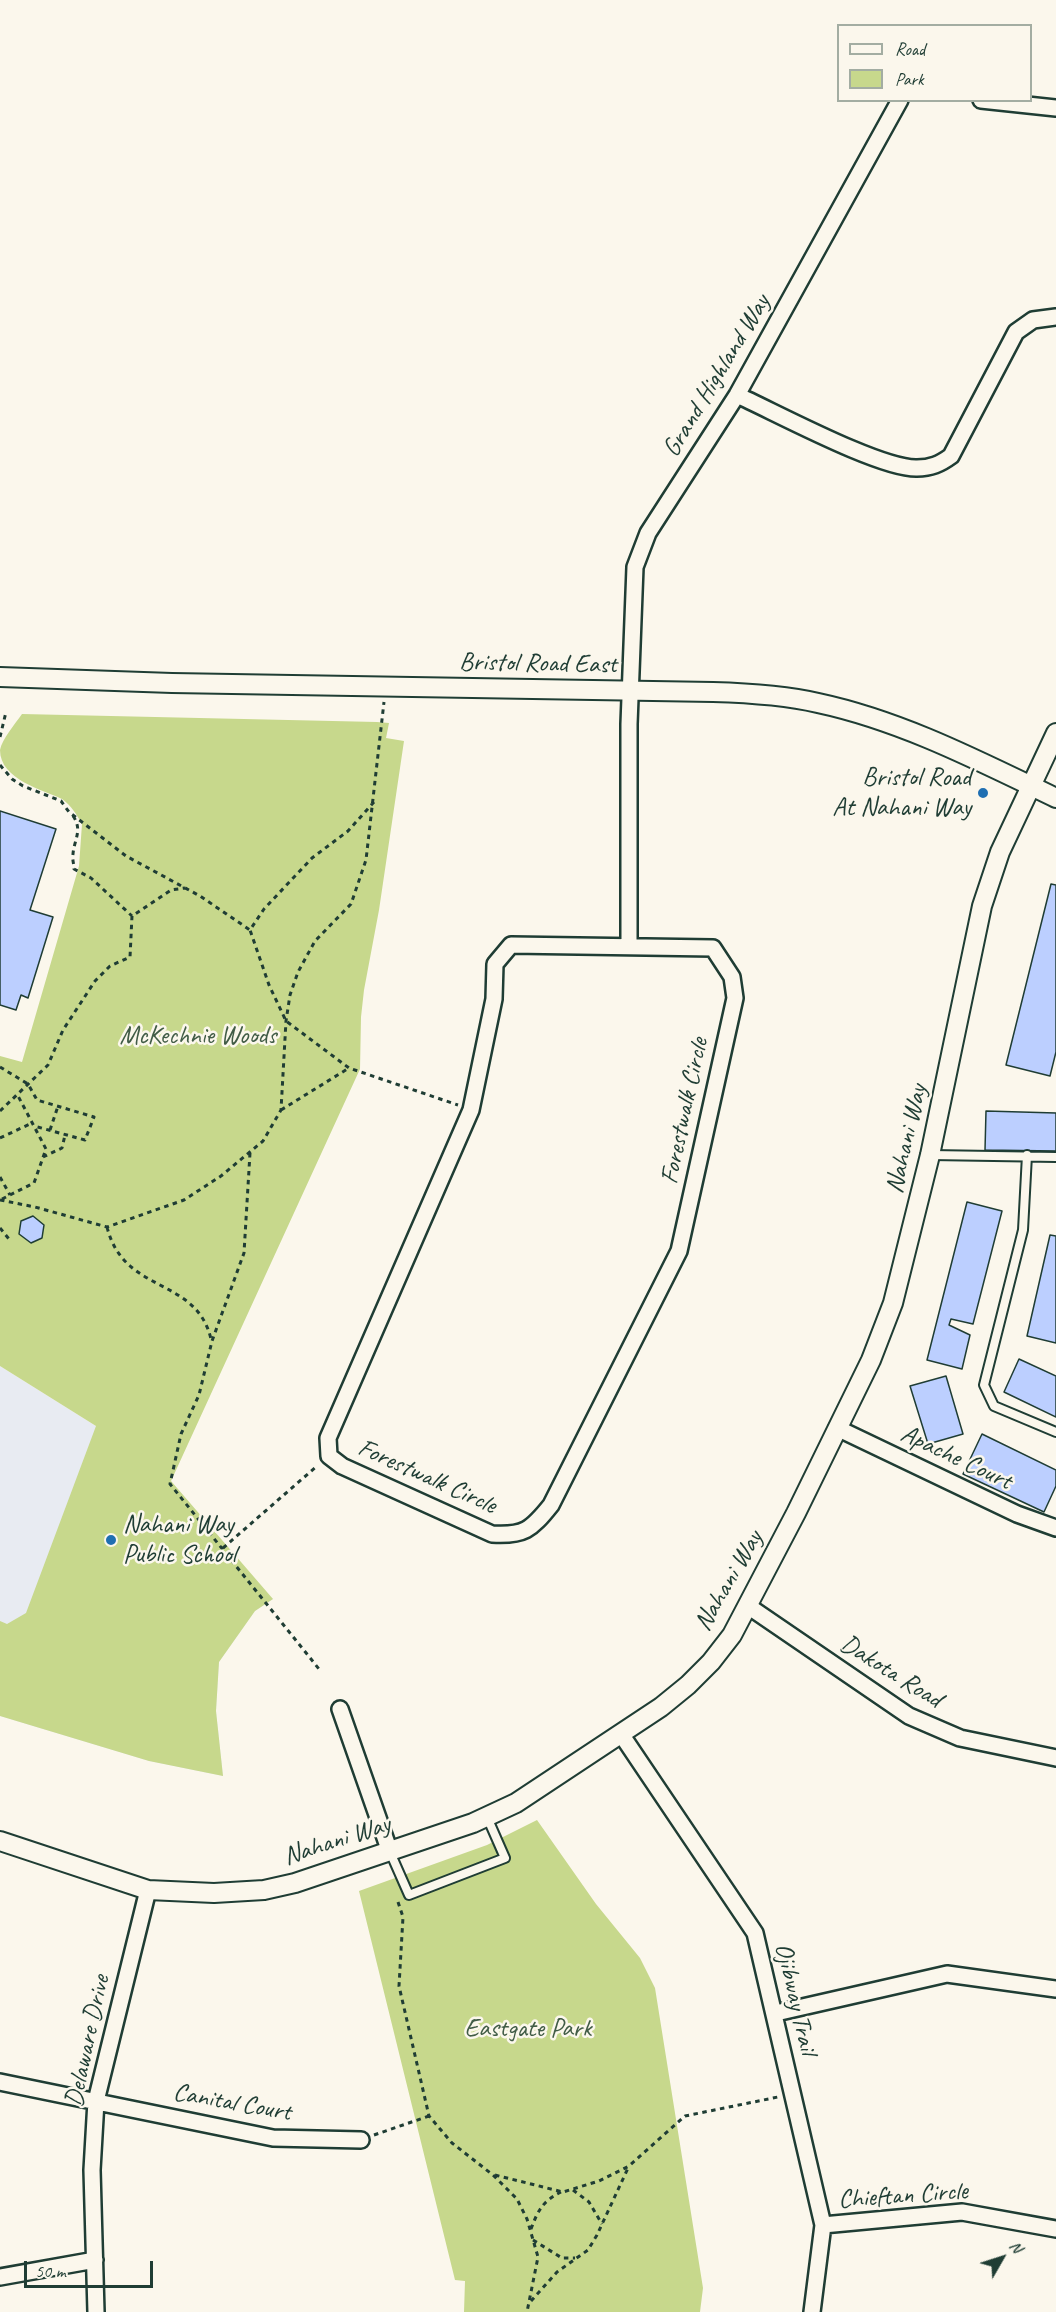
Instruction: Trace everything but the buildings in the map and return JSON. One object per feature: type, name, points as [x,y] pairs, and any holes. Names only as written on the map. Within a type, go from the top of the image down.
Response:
[{"type":"street","name":"Grand Highland Way","points":[[630,691],[635,567],[648,533],[737,395],[899,102]]},
{"type":"street","points":[[1000,102],[1056,108]]},
{"type":"street","points":[[737,395],[873,457],[915,468],[937,466],[951,456],[1016,332],[1033,320],[1056,317]]},
{"type":"street","name":"Bristol Road East","points":[[0,677],[733,692],[817,702],[908,729],[1056,798]]},
{"type":"street","points":[[629,946],[630,691]]},
{"type":"street","name":"Nahani Way","points":[[0,1841],[148,1890],[214,1893],[264,1890],[304,1881],[488,1817],[530,1794],[621,1734],[688,1685],[732,1635],[871,1360],[892,1303],[930,1155],[982,906],[1000,852],[1056,733]]},
{"type":"street","name":"Forestwalk Circle","points":[[511,945],[629,946],[713,948],[732,977],[735,998],[679,1251],[551,1505],[535,1525],[516,1535],[492,1534],[342,1466],[329,1456],[328,1438],[471,1110],[494,999],[495,964],[511,945]]},
{"type":"street","name":"Apache Court","points":[[837,1428],[1017,1514],[1056,1528]]},
{"type":"street","name":"Dakota Road","points":[[748,1606],[909,1716],[960,1738],[1056,1758]]},
{"type":"street","points":[[340,1709],[390,1852]]},
{"type":"street","name":"Ojibway Trail","points":[[621,1734],[755,1933],[776,2013],[792,2094],[823,2225],[812,2312]]},
{"type":"street","name":"Delaware Drive","points":[[96,2312],[92,2170],[96,2101],[148,1890]]},
{"type":"street","points":[[776,2013],[947,1974],[1056,1989]]},
{"type":"street","name":"Canital Court","points":[[0,2082],[273,2138],[361,2140]]},
{"type":"street","name":"Chieftan Circle","points":[[823,2225],[962,2212],[1056,2229]]},
{"type":"street","points":[[0,2277],[94,2260]]},
{"type":"lane","points":[[930,1155],[1056,1157]]},
{"type":"lane","points":[[1028,1155],[1023,1230],[984,1386],[994,1406],[1056,1432]]},
{"type":"lane","points":[[390,1852],[409,1895],[505,1858],[488,1817]]},
{"type":"path","points":[[17,1094],[46,1149],[34,1183],[0,1200],[107,1227],[184,1200],[250,1154],[263,1141],[281,1110],[286,1021],[290,995],[302,962],[315,941],[347,908],[357,892],[366,860],[386,686]]},
{"type":"path","points":[[0,737],[6,712]]},
{"type":"path","points":[[0,765],[12,779],[61,801],[78,823],[78,841],[73,853],[74,869],[91,878],[132,916],[130,957],[110,966],[95,981],[63,1030],[48,1065],[0,1111]]},
{"type":"path","points":[[250,930],[264,909],[312,858],[348,831],[374,802]]},
{"type":"path","points":[[69,812],[126,856],[185,888],[250,930],[269,986],[286,1021],[349,1068],[471,1110]]},
{"type":"path","points":[[132,916],[171,890],[185,888]]},
{"type":"path","points":[[0,1067],[28,1084],[37,1100],[94,1117],[86,1140],[33,1124],[0,1138]]},
{"type":"path","points":[[281,1110],[349,1068]]},
{"type":"path","points":[[50,1131],[58,1106]]},
{"type":"path","points":[[43,1157],[62,1148],[66,1135]]},
{"type":"path","points":[[250,1154],[244,1253],[212,1341],[201,1386],[181,1434],[170,1484],[224,1548],[319,1669]]},
{"type":"path","points":[[0,1177],[10,1195]]},
{"type":"path","points":[[107,1227],[120,1259],[129,1267],[167,1287],[191,1305],[208,1327],[212,1341]]},
{"type":"path","points":[[0,1228],[9,1239]]},
{"type":"path","points":[[224,1548],[329,1456]]},
{"type":"path","points":[[396,1897],[403,1917],[399,1986],[429,2116],[452,2143],[493,2175],[517,2199],[530,2229],[538,2257],[527,2312]]},
{"type":"path","points":[[530,2229],[538,2208],[547,2199],[599,2181],[629,2166],[686,2116],[792,2094]]},
{"type":"path","points":[[361,2140],[429,2116]]},
{"type":"path","points":[[530,2303],[557,2272],[588,2250],[629,2166]]},
{"type":"path","points":[[493,2175],[563,2192]]},
{"type":"path","points":[[572,2189],[589,2202],[602,2224]]},
{"type":"path","points":[[533,2240],[562,2258],[577,2258]]},
{"type":"shaded area","name":"Nahani Way Public School","points":[[0,1366],[96,1426],[273,1599],[255,1611],[219,1662],[216,1711],[223,1776],[149,1761],[0,1716]]},
{"type":"green space","name":"McKechnie Woods","points":[[22,714],[377,722],[389,723],[386,738],[404,741],[379,910],[364,990],[360,1069],[171,1481],[273,1599],[255,1611],[219,1662],[216,1711],[223,1776],[149,1761],[0,1716],[0,1621],[7,1624],[26,1613],[96,1426],[0,1366],[0,1056],[22,1062],[79,866],[82,824],[65,801],[24,782],[7,769],[2,760],[1,746]]},
{"type":"green space","name":"Eastgate Park","points":[[537,1820],[596,1904],[640,1958],[655,1988],[703,2288],[700,2312],[464,2312],[465,2281],[455,2280],[359,1891],[487,1845]]},
{"type":"place","name":"Bristol Road At Nahani Way","points":[[983,793]]},
{"type":"place","name":"Nahani Way Public School","points":[[111,1540]]}]
